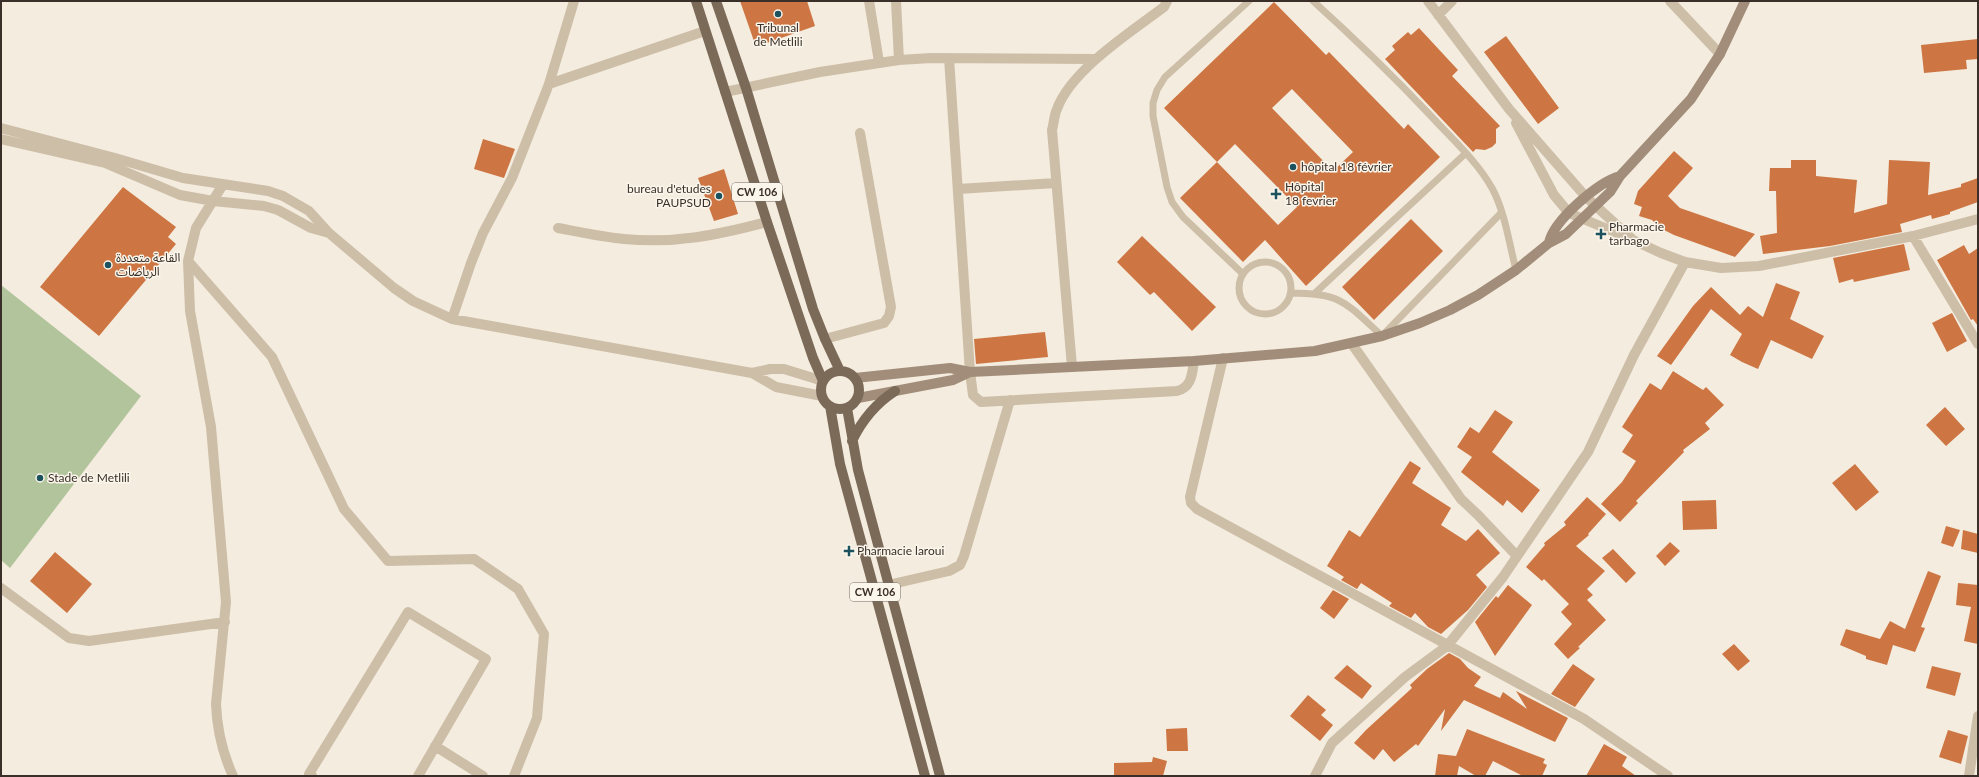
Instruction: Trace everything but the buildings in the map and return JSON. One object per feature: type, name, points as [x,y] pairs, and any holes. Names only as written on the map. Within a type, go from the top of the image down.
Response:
[{"type":"main road","name":"CW 106","points":[[696,1],[767,222],[813,358],[823,381]]},
{"type":"main road","points":[[716,1],[746,88],[813,309],[824,340],[840,371]]},
{"type":"main road","points":[[855,378],[950,368],[970,372],[1194,361],[1315,351],[1352,344],[1382,336],[1420,323],[1450,310],[1478,295],[1516,270],[1549,243],[1566,234],[1596,206],[1610,192],[1620,176],[1691,99],[1720,54],[1745,1]]},
{"type":"main road","points":[[1549,243],[1553,230],[1569,213],[1601,184],[1620,176]]},
{"type":"main road","points":[[858,398],[859,387],[855,378],[846,371],[830,374],[823,381],[821,386],[822,396],[830,406],[838,410],[847,408],[858,398],[953,380],[970,372]]},
{"type":"main road","points":[[852,442],[865,418],[884,399],[895,391]]},
{"type":"main road","name":"CW 106","points":[[830,406],[840,464],[925,776]]},
{"type":"main road","name":"CW 106","points":[[847,408],[852,442],[888,585],[940,776]]},
{"type":"street","points":[[452,319],[483,233],[512,178],[549,84],[574,1]]},
{"type":"street","points":[[869,1],[879,62]]},
{"type":"street","points":[[896,1],[899,60]]},
{"type":"street","points":[[1072,366],[1052,130],[1057,109],[1068,89],[1095,59],[1164,7],[1167,1]]},
{"type":"street","points":[[1428,1],[1509,109],[1586,197],[1633,240]]},
{"type":"street","points":[[1438,15],[1452,1]]},
{"type":"street","points":[[1670,1],[1720,54]]},
{"type":"street","points":[[549,84],[705,31]]},
{"type":"street","points":[[725,92],[820,72],[899,60],[949,58],[1095,59]]},
{"type":"street","points":[[949,58],[970,372],[973,395],[977,400],[981,402],[1177,391],[1182,390],[1191,380],[1194,361]]},
{"type":"street","points":[[1509,109],[1554,195],[1569,213],[1581,220],[1685,262],[1721,268],[1758,266],[1913,236],[1978,219]]},
{"type":"street","points":[[1,128],[115,158],[167,175],[222,186],[268,191],[283,196],[309,211],[329,233],[394,288],[413,301],[452,319],[752,373],[776,387],[822,396]]},
{"type":"street","points":[[824,340],[884,323],[889,316],[891,307],[860,133]]},
{"type":"street","points":[[1,139],[104,163],[180,195],[213,201],[264,206],[278,210],[311,228],[329,233]]},
{"type":"street","points":[[958,189],[1056,183]]},
{"type":"street","points":[[222,186],[196,228],[188,261],[190,311],[211,427],[226,602],[216,704],[217,721],[223,755],[233,776]]},
{"type":"street","points":[[558,228],[624,239],[670,240],[714,236],[767,222]]},
{"type":"street","points":[[1913,236],[1978,344]]},
{"type":"street","points":[[188,261],[272,356],[344,509],[388,561],[474,559],[518,589],[544,634],[537,718],[514,776]]},
{"type":"street","points":[[1315,776],[1332,743],[1404,677],[1447,646],[1486,600],[1588,452],[1634,355],[1685,262]]},
{"type":"street","points":[[1352,344],[1461,499],[1516,555]]},
{"type":"street","points":[[1223,358],[1190,497],[1191,503],[1197,509],[1584,719],[1668,776]]},
{"type":"street","points":[[752,373],[770,369],[784,369],[823,381]]},
{"type":"street","points":[[888,585],[949,571],[960,565],[964,556],[1010,400]]},
{"type":"street","points":[[1,588],[69,638],[89,641],[225,622]]},
{"type":"street","points":[[312,776],[309,774],[408,612],[486,659],[418,776]]},
{"type":"street","points":[[1969,776],[1978,716]]},
{"type":"street","points":[[435,746],[483,776]]},
{"type":"lane","points":[[1243,274],[1183,217],[1172,202],[1167,187],[1153,116],[1153,103],[1157,90],[1165,78],[1249,1]]},
{"type":"lane","points":[[1313,1],[1366,48],[1466,153],[1492,189],[1501,213],[1516,270]]},
{"type":"lane","points":[[1315,293],[1466,153]]},
{"type":"lane","points":[[1291,293],[1315,293],[1342,300],[1382,336],[1501,213]]},
{"type":"lane","points":[[1270,262],[1280,266],[1287,273],[1291,283],[1291,293],[1288,302],[1280,310],[1271,314],[1260,314],[1251,310],[1243,303],[1239,294],[1243,274],[1251,266],[1260,263],[1270,262]]},
{"type":"green space","name":"Stade de Metlili","points":[[1,285],[141,396],[10,568],[1,560]]},
{"type":"place","name":"Tribunal de Metlili","points":[[778,14]]},
{"type":"place","name":"hôpital 18 février","points":[[1293,167]]},
{"type":"place","name":"Hôpital 18 fevrier","points":[[1276,194]]},
{"type":"place","name":"bureau d'etudes PAUPSUD","points":[[719,196]]},
{"type":"place","name":"Pharmacie tarbago","points":[[1601,234]]},
{"type":"place","name":"القاعة متعددة الرياضات","points":[[108,265]]},
{"type":"place","name":"Stade de Metlili","points":[[40,478]]},
{"type":"place","name":"Pharmacie laroui","points":[[849,551]]}]
